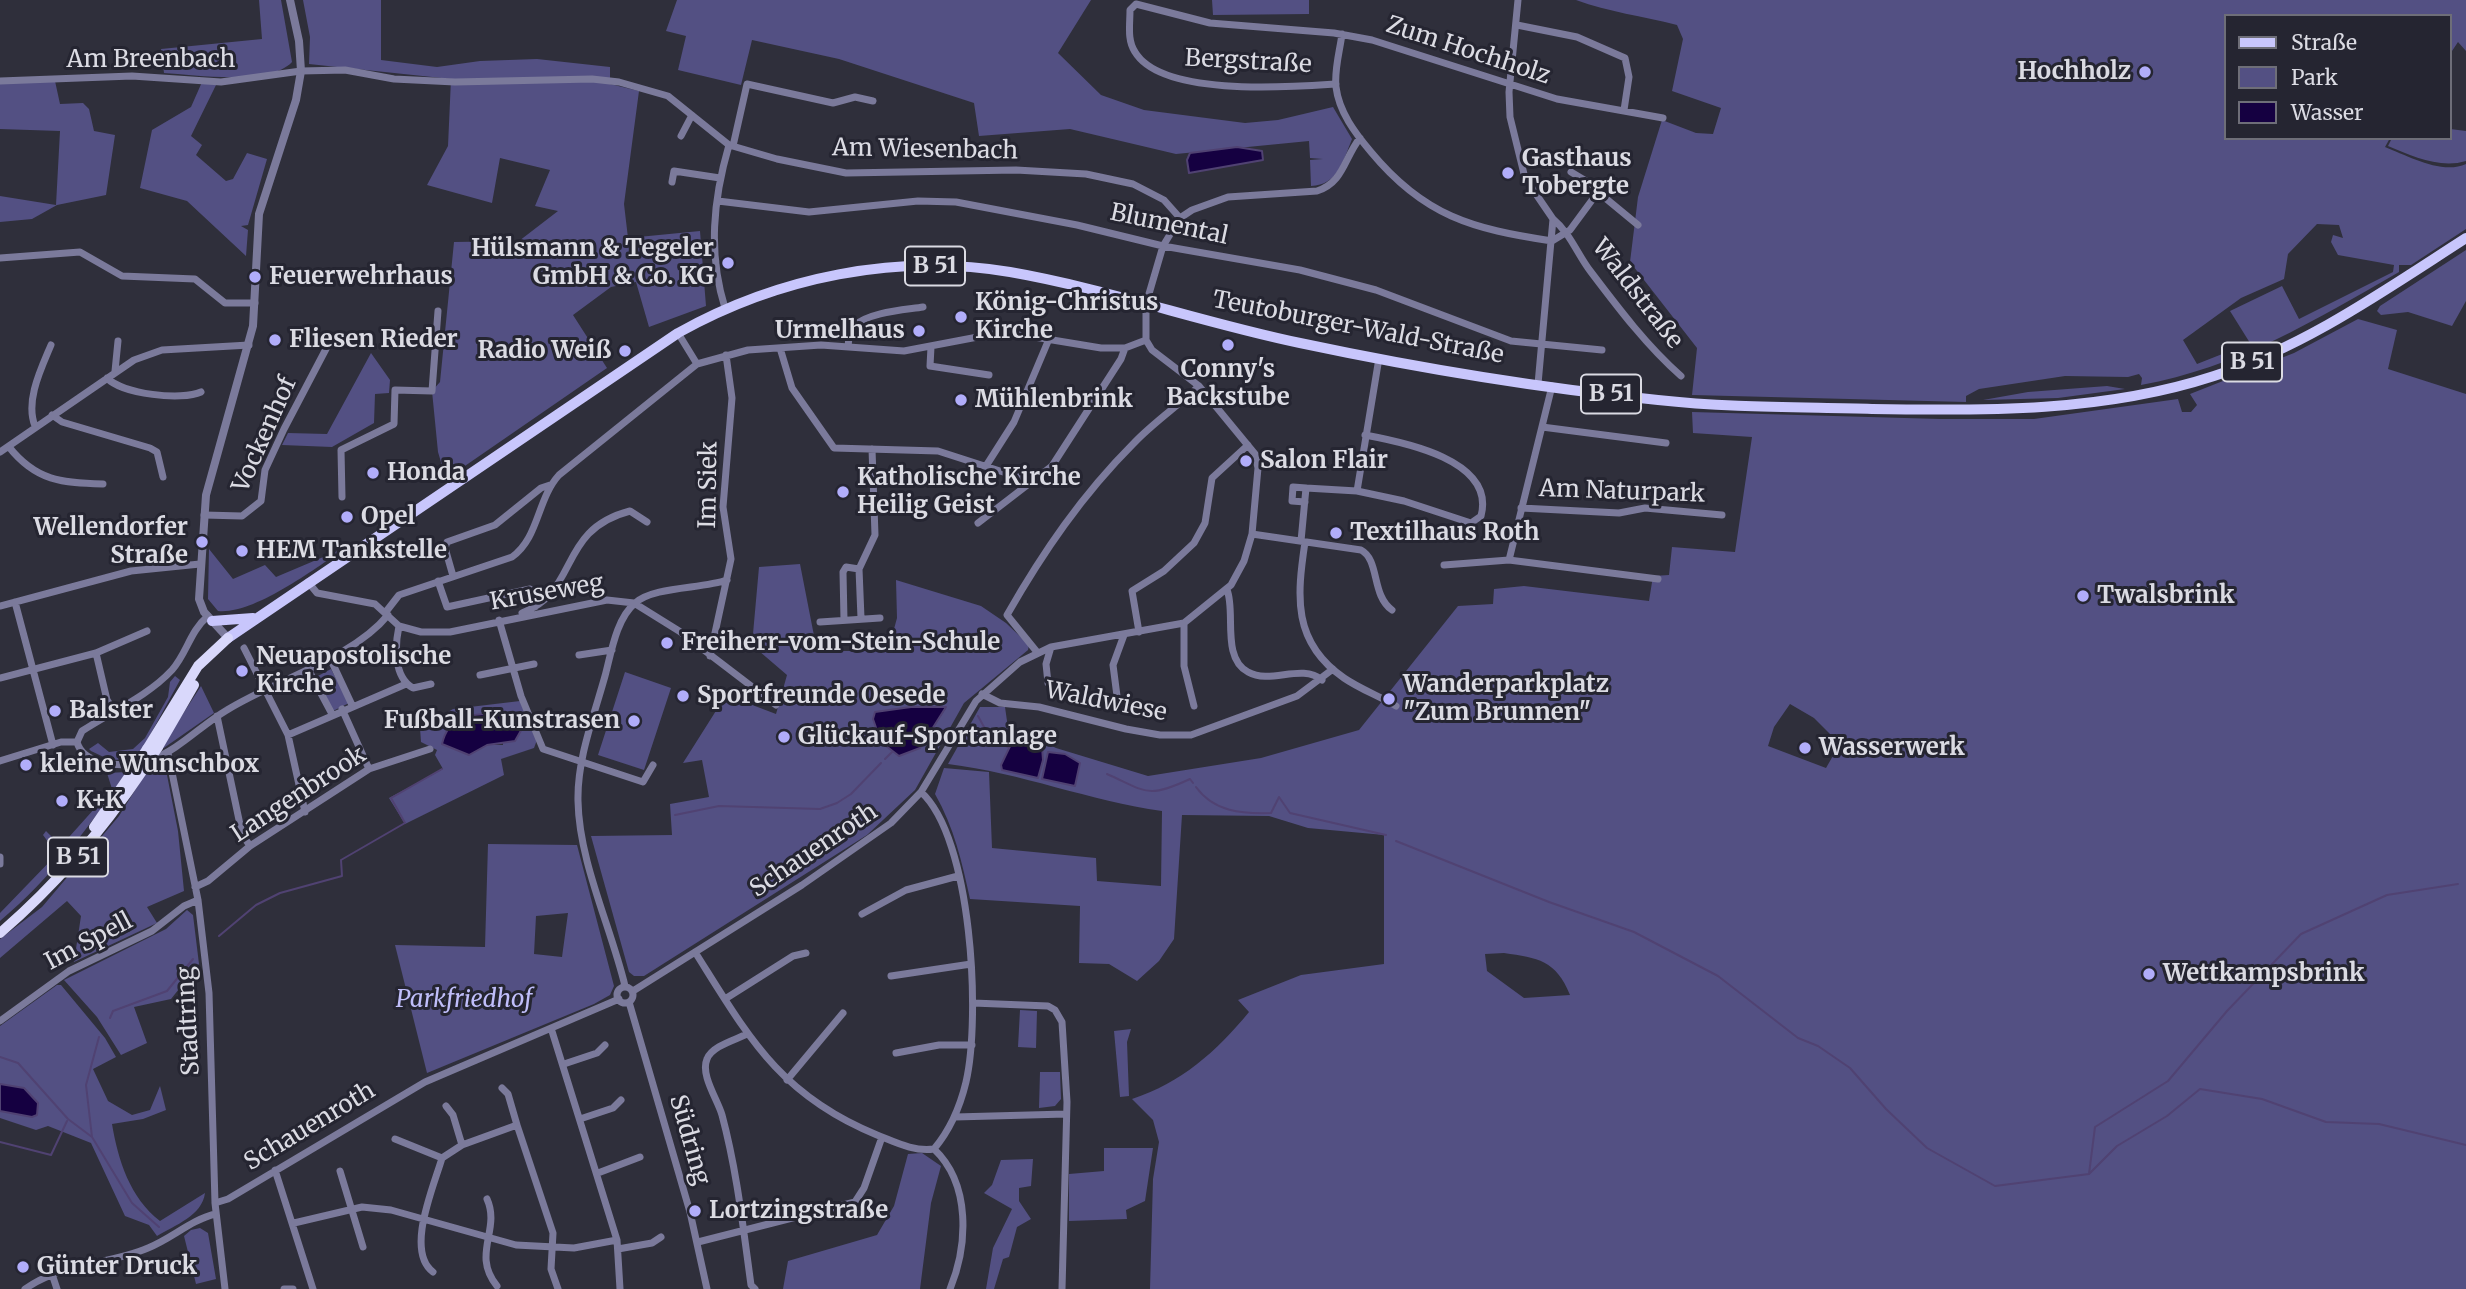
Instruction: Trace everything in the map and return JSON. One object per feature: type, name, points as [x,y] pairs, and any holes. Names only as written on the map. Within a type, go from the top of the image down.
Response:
[{"type":"highway","name":"B 51","points":[[0,925],[30,900],[69,857],[152,748],[228,638]]},
{"type":"highway","name":"B 51","points":[[0,933],[35,903],[72,864],[143,770],[152,748]]},
{"type":"main road","name":"Teutoburger-Wald-Straße","points":[[228,638],[678,333],[725,308],[813,279],[875,269],[924,266],[1007,272],[1252,332],[1379,358],[1538,384],[1685,402],[1928,410],[2049,407],[2134,395],[2210,377],[2291,345],[2360,306],[2466,238]]},
{"type":"main road","points":[[210,619],[256,617]]},
{"type":"street","points":[[228,638],[210,619],[199,599],[204,515],[210,475],[249,345],[255,303],[259,214],[296,100],[301,71],[299,40],[290,0]]},
{"type":"street","name":"Waldstraße","points":[[1518,0],[1510,83],[1510,117],[1525,178],[1553,219],[1567,232],[1589,269],[1619,308],[1658,356],[1681,376]]},
{"type":"street","name":"Zum Hochholz","points":[[1136,4],[1210,23],[1342,34],[1557,99],[1663,118]]},
{"type":"street","name":"Bergstraße","points":[[1136,4],[1130,10],[1129,40],[1134,52],[1143,64],[1173,78],[1218,84],[1292,87],[1336,84]]},
{"type":"street","points":[[1517,25],[1577,37],[1625,58],[1629,77],[1623,110]]},
{"type":"street","points":[[1342,34],[1336,84],[1339,102],[1360,138],[1398,182],[1438,212],[1484,229],[1552,241],[1538,384]]},
{"type":"street","name":"Am Wiesenbach","points":[[301,71],[345,70],[394,79],[455,82],[592,79],[655,90],[731,146],[846,173],[1016,170],[1111,178],[1133,184],[1164,200],[1180,218]]},
{"type":"street","name":"Am Breenbach","points":[[0,81],[132,76],[221,82],[301,71]]},
{"type":"street","points":[[725,308],[714,257],[720,178],[747,84],[832,103],[855,97],[873,101]]},
{"type":"street","points":[[681,136],[692,115]]},
{"type":"street","points":[[1194,706],[1184,666],[1184,623],[1227,590],[1244,561],[1252,534],[1258,468],[1255,454],[1199,386],[1152,350],[1146,340],[1146,304],[1163,246],[1180,218],[1210,201],[1228,197],[1328,188],[1338,180],[1360,138]]},
{"type":"street","points":[[672,182],[674,171],[720,178]]},
{"type":"street","name":"Waldstraße","points":[[1571,172],[1596,187],[1598,192],[1638,225]]},
{"type":"street","name":"Waldstraße","points":[[1552,241],[1567,232],[1598,192]]},
{"type":"street","name":"Blumental","points":[[718,201],[809,212],[918,201],[956,202],[1077,225],[1163,246],[1300,270],[1376,290],[1483,333],[1542,345],[1602,350]]},
{"type":"street","name":"Waldstraße","points":[[1552,241],[1553,219]]},
{"type":"street","points":[[0,258],[79,252],[122,276],[195,279],[225,303],[255,303]]},
{"type":"street","points":[[848,347],[849,334],[854,326],[878,316],[923,307]]},
{"type":"street","points":[[342,497],[341,450],[394,424],[395,390],[432,391],[438,311]]},
{"type":"street","points":[[453,576],[445,548],[447,542],[495,525],[541,488],[550,485],[603,437],[697,364],[726,355],[821,345],[904,351],[1004,332],[1049,338],[1081,346],[1125,348],[1146,340]]},
{"type":"street","points":[[678,333],[697,364]]},
{"type":"street","name":"Vockenhof","points":[[204,515],[242,516],[261,501],[265,470],[284,429],[327,346],[343,335]]},
{"type":"street","points":[[986,466],[1014,422],[1049,338]]},
{"type":"street","points":[[116,371],[118,341]]},
{"type":"street","points":[[35,426],[32,414],[33,394],[51,345]]},
{"type":"street","points":[[0,452],[134,360],[162,350],[249,345]]},
{"type":"street","points":[[931,347],[930,366],[989,375]]},
{"type":"street","points":[[780,348],[792,388],[834,448],[938,451],[1031,481]]},
{"type":"street","points":[[978,523],[1052,466],[1121,359],[1125,348]]},
{"type":"street","name":"Im Siek","points":[[710,656],[731,559],[723,507],[732,386],[726,355]]},
{"type":"street","points":[[1357,491],[1379,358]]},
{"type":"street","points":[[107,377],[118,385],[165,397],[193,396],[201,392]]},
{"type":"street","points":[[1037,652],[1007,615],[1026,582],[1067,518],[1100,479],[1136,441],[1199,386]]},
{"type":"street","name":"Am Naturpark","points":[[1509,560],[1552,386]]},
{"type":"street","points":[[52,415],[62,422],[150,447],[157,452],[163,477]]},
{"type":"street","name":"Am Naturpark","points":[[1542,427],[1666,443]]},
{"type":"street","points":[[1305,502],[1292,501],[1293,487],[1357,491],[1404,501],[1471,523],[1481,516],[1484,506],[1477,482],[1463,469],[1404,442],[1365,435]]},
{"type":"street","points":[[1139,632],[1132,590],[1164,571],[1194,543],[1205,523],[1212,478],[1248,445]]},
{"type":"street","points":[[9,447],[33,470],[51,480],[70,484],[103,484]]},
{"type":"street","points":[[861,618],[859,569],[875,535],[868,449]]},
{"type":"street","points":[[78,741],[86,755],[111,764],[132,765],[168,753],[217,716],[265,688],[330,658],[386,614],[399,595],[512,557],[522,550],[550,485]]},
{"type":"street","points":[[1306,488],[1298,598],[1299,612],[1308,638],[1344,678],[1396,706]]},
{"type":"street","name":"Am Naturpark","points":[[1521,508],[1619,513],[1645,508],[1722,514]]},
{"type":"street","points":[[516,617],[543,602],[564,573],[582,537],[597,523],[630,511],[647,522]]},
{"type":"street","points":[[1252,534],[1355,548],[1367,554],[1380,596],[1392,610]]},
{"type":"street","points":[[1444,565],[1509,560],[1658,579]]},
{"type":"street","points":[[0,606],[131,571],[200,564]]},
{"type":"street","points":[[844,620],[843,572],[846,567],[859,569]]},
{"type":"street","points":[[625,986],[618,992],[619,999],[629,1002],[633,991],[625,986],[582,831],[578,801],[582,759],[622,620],[637,602],[655,594],[727,580]]},
{"type":"street","points":[[438,581],[447,607],[530,589],[535,607]]},
{"type":"street","points":[[308,582],[317,593],[375,604],[399,626],[397,664],[406,684],[413,688],[431,684]]},
{"type":"street","points":[[1227,590],[1231,600],[1229,637],[1240,666],[1245,671],[1265,675],[1308,672],[1322,680]]},
{"type":"street","name":"Kruseweg","points":[[399,626],[421,632],[443,632],[607,600],[637,602],[776,705]]},
{"type":"street","points":[[15,602],[53,745]]},
{"type":"street","points":[[820,622],[880,618]]},
{"type":"street","points":[[78,741],[82,731],[172,670],[194,630],[210,619]]},
{"type":"street","points":[[499,620],[512,668],[543,748],[582,759],[643,782],[653,765]]},
{"type":"street","name":"Schauenroth","points":[[633,991],[870,840],[921,792],[982,694],[1037,652],[1051,647],[1184,623]]},
{"type":"street","points":[[0,678],[96,653],[147,631]]},
{"type":"street","points":[[1117,696],[1114,665],[1124,635]]},
{"type":"street","points":[[1048,683],[1046,664],[1051,647]]},
{"type":"street","points":[[244,648],[288,735],[305,812]]},
{"type":"street","points":[[579,655],[612,650]]},
{"type":"street","points":[[96,653],[107,700],[114,711]]},
{"type":"street","points":[[330,658],[352,705]]},
{"type":"street","points":[[480,675],[534,664]]},
{"type":"street","points":[[308,669],[332,714]]},
{"type":"street","name":"Waldwiese","points":[[982,694],[999,703],[1039,707],[1126,729],[1160,735],[1191,735],[1297,696],[1334,669]]},
{"type":"street","points":[[288,735],[342,709],[406,684]]},
{"type":"street","points":[[342,709],[369,769]]},
{"type":"street","points":[[217,716],[242,834],[250,846]]},
{"type":"street","points":[[0,761],[53,745],[78,741]]},
{"type":"street","name":"Langenbrook","points":[[195,887],[208,881],[250,846],[369,769],[430,748]]},
{"type":"street","name":"Stadtring","points":[[168,753],[198,900],[209,993],[215,1214],[225,1289]]},
{"type":"street","points":[[921,792],[939,815],[958,877],[971,964],[973,1003],[972,1045],[966,1082],[955,1117],[934,1149]]},
{"type":"street","points":[[0,857],[0,864]]},
{"type":"street","points":[[862,914],[906,890],[958,877]]},
{"type":"street","name":"Im Spell","points":[[0,1021],[69,971],[152,931],[184,906],[198,900]]},
{"type":"street","points":[[695,951],[747,1034],[787,1080],[830,1113],[912,1148],[934,1149],[947,1162],[959,1186],[961,1208],[958,1270],[950,1289]]},
{"type":"street","points":[[724,999],[793,956],[806,953]]},
{"type":"street","points":[[891,976],[971,964]]},
{"type":"street","name":"Schauenroth","points":[[215,1203],[228,1199],[425,1082],[619,999]]},
{"type":"street","name":"Südring","points":[[629,1002],[698,1242],[706,1289]]},
{"type":"street","points":[[973,1003],[1048,1006],[1055,1010],[1062,1022],[1066,1114],[1062,1289]]},
{"type":"street","points":[[787,1080],[843,1013]]},
{"type":"street","points":[[551,1028],[598,1172],[618,1245],[620,1289]]},
{"type":"street","points":[[747,1034],[713,1051],[706,1060],[706,1073],[720,1109],[735,1162],[751,1284],[755,1289]]},
{"type":"street","points":[[564,1064],[597,1053],[605,1045]]},
{"type":"street","points":[[895,1053],[939,1045],[972,1045]]},
{"type":"street","points":[[502,1088],[508,1094],[553,1233],[550,1248],[551,1269],[558,1289]]},
{"type":"street","points":[[580,1119],[613,1108],[621,1100]]},
{"type":"street","points":[[446,1106],[453,1115],[462,1145]]},
{"type":"street","points":[[955,1117],[1066,1114]]},
{"type":"street","points":[[433,1272],[426,1267],[419,1244],[442,1158],[462,1145],[517,1125]]},
{"type":"street","points":[[698,1242],[855,1202],[864,1188],[882,1137]]},
{"type":"street","points":[[396,1139],[442,1158]]},
{"type":"street","points":[[598,1172],[640,1157]]},
{"type":"street","points":[[275,1170],[313,1289]]},
{"type":"street","points":[[340,1171],[363,1247]]},
{"type":"street","points":[[487,1199],[493,1213],[485,1253],[490,1277],[496,1286]]},
{"type":"street","points":[[294,1223],[350,1208],[391,1210],[516,1245],[574,1248],[652,1243],[662,1237]]},
{"type":"street","points":[[25,1289],[52,1274],[147,1249],[202,1218],[215,1214]]},
{"type":"street","points":[[52,1274],[57,1289]]},
{"type":"street","points":[[285,1289],[293,1289]]},
{"type":"green space","points":[[259,0],[281,0],[292,62],[267,74],[250,77],[164,73],[161,49],[262,39]]},
{"type":"green space","points":[[303,0],[381,0],[381,60],[437,67],[480,61],[537,59],[610,67],[610,84],[639,91],[624,204],[628,238],[700,231],[706,306],[649,327],[636,282],[611,287],[573,315],[607,368],[446,479],[438,452],[432,391],[440,382],[454,242],[519,241],[558,211],[535,206],[550,170],[500,158],[492,203],[427,185],[448,146],[451,79],[309,64],[310,37]]},
{"type":"green space","points":[[677,0],[1091,0],[1058,53],[1101,95],[1144,110],[1245,123],[1278,120],[1333,107],[1352,139],[1333,176],[1320,185],[1311,186],[1310,160],[1323,159],[1310,158],[1309,141],[1176,154],[1070,129],[979,136],[974,103],[839,59],[752,40],[741,85],[678,70],[686,36],[666,31]]},
{"type":"green space","points":[[1212,0],[1309,0],[1309,14],[1213,15]]},
{"type":"green space","points":[[1576,0],[2466,0],[2466,51],[2458,42],[2452,51],[2452,14],[2224,14],[2224,140],[2389,140],[2385,147],[2425,163],[2446,167],[2466,164],[2466,229],[2411,265],[2399,265],[2399,272],[2337,308],[2274,340],[2210,367],[2141,385],[2142,378],[2139,374],[2128,377],[2065,376],[1979,389],[1966,396],[1966,402],[1692,395],[1697,348],[1630,262],[1638,197],[1662,120],[1696,133],[1713,134],[1721,108],[1672,91],[1683,39],[1677,25]],"holes":[[[2317,224],[2339,225],[2343,238],[2333,235],[2331,242],[2338,255],[2394,265],[2393,272],[2299,319],[2282,286],[2230,311],[2250,343],[2197,364],[2183,340],[2241,298],[2284,279],[2288,254]]]},
{"type":"green space","points":[[55,81],[60,104],[83,103],[89,109],[94,131],[115,135],[106,195],[57,205],[32,219],[0,222],[0,196],[56,205],[60,131],[0,129],[0,83]]},
{"type":"green space","points":[[202,82],[216,85],[191,136],[202,145],[196,155],[226,181],[233,179],[247,153],[267,159],[248,225],[241,226],[248,230],[246,256],[187,201],[140,188],[152,130],[191,107]]},
{"type":"green space","points":[[2452,129],[2466,131],[2466,161],[2436,162],[2388,146],[2391,140],[2452,140]]},
{"type":"green space","points":[[2466,250],[2466,301],[2452,326],[2408,312],[2381,315],[2377,311],[2380,306]]},
{"type":"green space","points":[[2358,319],[2397,330],[2388,369],[2466,394],[2466,1289],[1150,1289],[1153,1179],[1159,1142],[1153,1120],[1132,1099],[1182,1075],[1224,1040],[1249,1012],[1238,1000],[1301,975],[1384,964],[1384,835],[1308,828],[1269,816],[1182,815],[1174,939],[1159,961],[1137,981],[1109,964],[1079,963],[1080,906],[970,899],[952,832],[935,794],[944,768],[989,772],[992,848],[1096,858],[1097,881],[1161,886],[1162,811],[1108,801],[975,768],[948,764],[980,707],[1005,707],[1009,735],[1033,737],[1056,748],[1148,776],[1261,758],[1359,730],[1458,606],[1493,604],[1494,589],[1524,586],[1649,601],[1653,576],[1669,575],[1672,547],[1735,552],[1752,437],[1693,433],[1692,412],[2034,419],[2178,399],[2182,412],[2191,412],[2197,405],[2190,394],[2294,353]],"holes":[[[1790,704],[1814,718],[1831,735],[1834,754],[1826,768],[1768,746],[1774,727]],[[1504,953],[1536,959],[1552,968],[1559,974],[1570,995],[1524,998],[1487,971],[1485,954]]]},
{"type":"green space","points":[[371,353],[390,380],[389,393],[375,394],[374,423],[332,447],[282,445],[288,433],[327,434]]},
{"type":"green space","points":[[2107,386],[2125,389],[2058,398],[1983,400],[2028,392]]},
{"type":"green space","points":[[347,547],[285,588],[249,606],[218,611],[208,599],[209,549],[233,579],[265,565],[276,577]]},
{"type":"green space","points":[[800,564],[817,651],[888,651],[897,618],[896,580],[981,606],[1006,623],[1029,645],[1028,650],[964,703],[915,790],[867,835],[644,976],[634,976],[629,972],[591,836],[672,835],[670,804],[709,797],[702,760],[683,763],[726,695],[776,714],[787,675],[752,645],[759,567]],"holes":[[[911,707],[946,708],[920,748]]]},
{"type":"green space","points":[[331,669],[349,703],[333,711],[316,677]]},
{"type":"green space","name":"Fußball-Kunstrasen","points":[[625,672],[671,688],[644,770],[598,755]]},
{"type":"green space","points":[[175,676],[180,680],[137,759],[110,760],[89,749],[98,743],[109,752],[133,749],[145,738],[168,697],[170,682]]},
{"type":"green space","points":[[201,686],[214,713],[158,752]]},
{"type":"green space","points":[[520,701],[537,740],[534,748],[501,759],[504,775],[405,824],[389,798],[443,769],[435,755],[437,750],[421,742],[420,728],[453,709]],"holes":[[[503,713],[503,745],[487,745],[458,718]]]},
{"type":"green space","points":[[150,766],[164,769],[167,775],[178,831],[184,891],[147,907],[157,923],[74,962],[81,916],[67,901],[0,958],[0,939],[42,907],[119,816]]},
{"type":"green space","points":[[127,772],[69,851],[0,921],[0,913],[57,854],[43,835],[46,831],[61,846],[112,789],[107,773]]},
{"type":"green space","name":"Parkfriedhof","points":[[488,844],[577,845],[614,986],[610,995],[427,1073],[395,945],[485,947]],"holes":[[[568,913],[562,957],[534,954],[536,916]]]},
{"type":"green space","points":[[187,910],[193,915],[199,964],[171,999],[134,1007],[147,1043],[121,1055],[97,1017],[64,980],[166,929]]},
{"type":"green space","points":[[57,985],[61,985],[105,1038],[116,1057],[93,1069],[108,1101],[132,1115],[150,1110],[160,1086],[166,1110],[143,1119],[112,1124],[122,1164],[133,1190],[160,1221],[205,1193],[199,1208],[193,1214],[157,1236],[149,1225],[125,1216],[91,1143],[48,1126],[36,1130],[0,1118],[0,1026]]},
{"type":"green space","points":[[1020,1010],[1037,1011],[1036,1048],[1018,1047]]},
{"type":"green space","points":[[1131,1029],[1127,1042],[1129,1096],[1120,1097],[1114,1031]]},
{"type":"green space","points":[[1040,1072],[1060,1072],[1061,1099],[1055,1106],[1039,1108]]},
{"type":"green space","points":[[1104,1148],[1153,1148],[1145,1201],[1126,1210],[1127,1219],[1069,1221],[1069,1174],[1104,1171]]},
{"type":"green space","points":[[922,1153],[941,1166],[931,1203],[920,1289],[783,1289],[788,1261],[877,1235],[894,1206],[908,1154]]},
{"type":"green space","points":[[1033,1159],[1031,1186],[1019,1188],[1019,1201],[1031,1219],[1017,1227],[1009,1257],[1003,1259],[994,1289],[986,1289],[993,1248],[1012,1209],[984,1193],[992,1185],[1001,1160]]},
{"type":"green space","points":[[200,1228],[208,1233],[216,1279],[196,1284],[184,1236],[191,1230]]},
{"type":"water","points":[[1237,147],[1262,151],[1263,160],[1189,173],[1187,160],[1190,153]]},
{"type":"water","points":[[911,707],[946,707],[920,748],[899,756],[881,742],[873,719],[875,712]]},
{"type":"water","points":[[503,713],[515,716],[523,727],[515,741],[487,745],[469,755],[442,744],[446,733],[457,720],[474,715]]},
{"type":"water","points":[[1014,738],[1042,747],[1043,760],[1038,778],[1002,770],[1001,765]]},
{"type":"water","points":[[1048,752],[1065,754],[1080,763],[1075,786],[1042,779]]},
{"type":"water","points":[[0,1084],[24,1088],[38,1103],[37,1115],[32,1117],[0,1111]]},
{"type":"waterway","points":[[978,716],[990,738],[1008,747]]},
{"type":"waterway","points":[[885,759],[892,752]]},
{"type":"waterway","points":[[675,815],[719,806],[820,809],[851,794],[881,763]]},
{"type":"waterway","points":[[219,936],[256,905],[280,893],[342,876],[341,860],[405,823],[391,798],[442,769]]},
{"type":"waterway","points":[[1107,774],[1147,791],[1165,789],[1190,779],[1193,783]]},
{"type":"waterway","points":[[1196,787],[1211,802],[1229,810],[1271,813],[1279,797],[1290,813],[1386,835]]},
{"type":"waterway","points":[[1396,841],[1549,902],[1634,932],[1718,976],[1798,1038],[1818,1046],[1850,1068],[1886,1109],[1927,1148],[1995,1186],[2089,1174],[2117,1146],[2167,1116],[2200,1089],[2262,1099],[2326,1122],[2379,1124],[2466,1145]]},
{"type":"waterway","points":[[2089,1174],[2095,1127],[2168,1081],[2227,1011],[2301,934],[2387,895],[2458,884]]},
{"type":"waterway","points":[[110,1018],[113,1011],[167,991],[193,959]]},
{"type":"waterway","points":[[0,1057],[18,1063],[68,1119],[92,1137],[86,1085],[99,1037]]},
{"type":"waterway","points":[[0,1142],[51,1155],[67,1121]]},
{"type":"waterway","points":[[92,1137],[132,1203],[159,1227]]},
{"type":"place","name":"Hochholz","points":[[2145,72]]},
{"type":"place","name":"Gasthaus Tobergte","points":[[1508,173]]},
{"type":"place","name":"Hülsmann & Tegeler GmbH & Co. KG","points":[[728,263]]},
{"type":"place","name":"Feuerwehrhaus","points":[[255,277]]},
{"type":"place","name":"König-Christus Kirche","points":[[961,317]]},
{"type":"place","name":"Urmelhaus","points":[[919,331]]},
{"type":"place","name":"Fliesen Rieder","points":[[275,340]]},
{"type":"place","name":"Conny's Backstube","points":[[1228,345]]},
{"type":"place","name":"Radio Weiß","points":[[625,351]]},
{"type":"place","name":"Mühlenbrink","points":[[961,400]]},
{"type":"place","name":"Salon Flair","points":[[1246,461]]},
{"type":"place","name":"Honda","points":[[373,473]]},
{"type":"place","name":"Katholische Kirche Heilig Geist","points":[[843,492]]},
{"type":"place","name":"Opel","points":[[347,517]]},
{"type":"place","name":"Textilhaus Roth","points":[[1336,533]]},
{"type":"place","name":"Wellendorfer Straße","points":[[202,542]]},
{"type":"place","name":"HEM Tankstelle","points":[[242,551]]},
{"type":"place","name":"Twalsbrink","points":[[2083,596]]},
{"type":"place","name":"Freiherr-vom-Stein-Schule","points":[[667,643]]},
{"type":"place","name":"Neuapostolische Kirche","points":[[242,671]]},
{"type":"place","name":"Sportfreunde Oesede","points":[[683,696]]},
{"type":"place","name":"Wanderparkplatz \"Zum Brunnen\"","points":[[1389,699]]},
{"type":"place","name":"Balster","points":[[55,711]]},
{"type":"place","name":"Fußball-Kunstrasen","points":[[634,721]]},
{"type":"place","name":"Glückauf-Sportanlage","points":[[784,737]]},
{"type":"place","name":"Wasserwerk","points":[[1805,748]]},
{"type":"place","name":"kleine Wunschbox","points":[[26,765]]},
{"type":"place","name":"K+K","points":[[62,801]]},
{"type":"place","name":"Wettkampsbrink","points":[[2149,974]]},
{"type":"place","name":"Lortzingstraße","points":[[695,1211]]},
{"type":"place","name":"Günter Druck","points":[[23,1267]]}]
